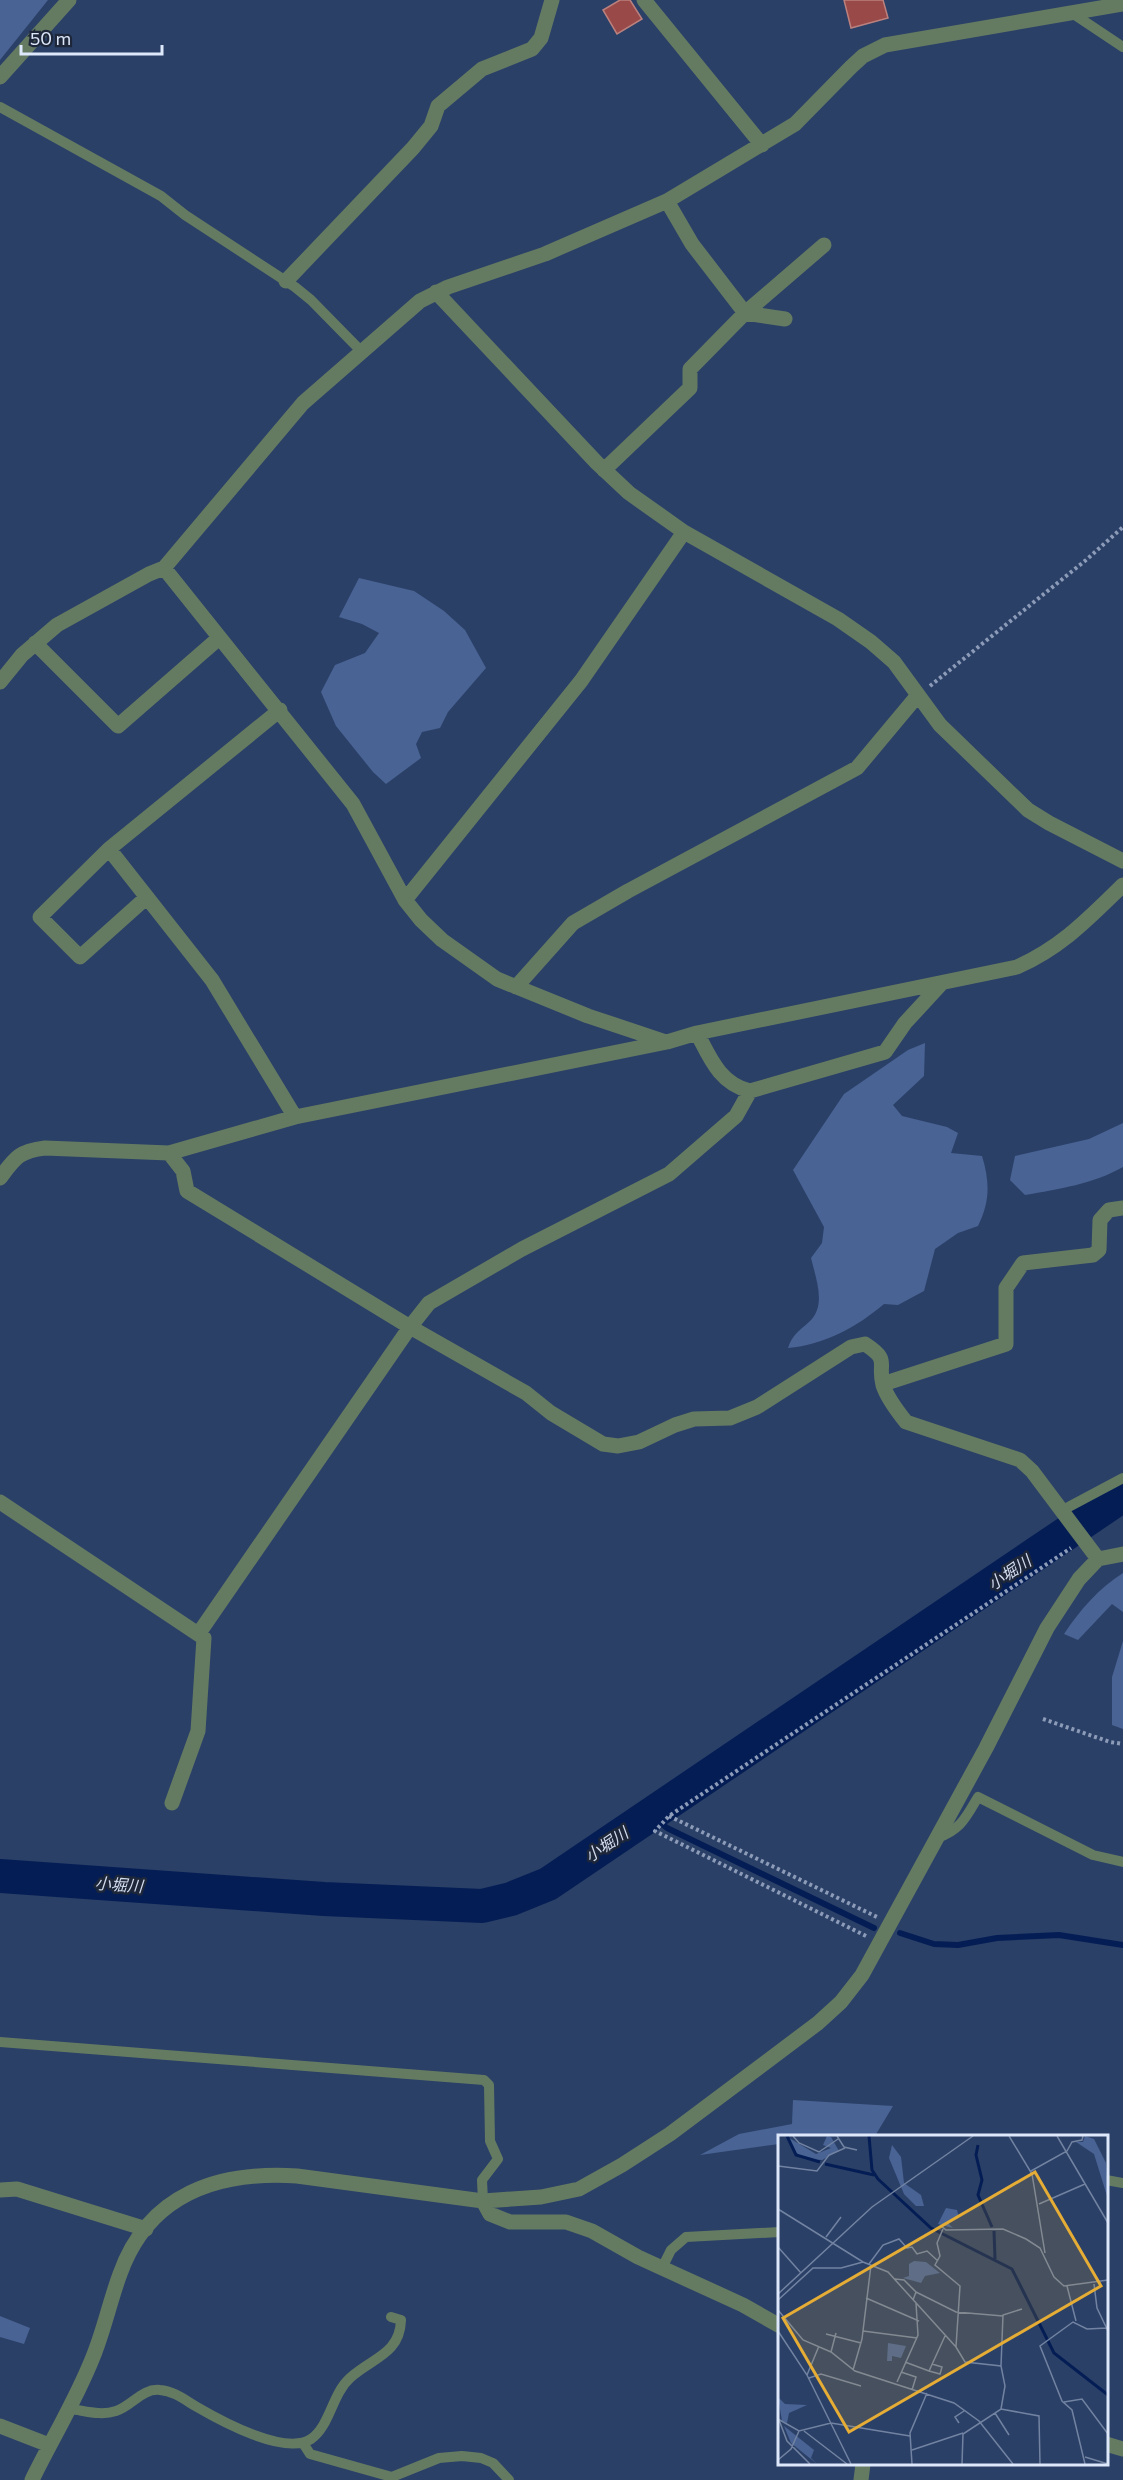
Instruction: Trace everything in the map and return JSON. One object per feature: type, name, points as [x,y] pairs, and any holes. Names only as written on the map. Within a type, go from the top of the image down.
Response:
[{"type":"street","points":[[0,77],[69,0]]},
{"type":"street","points":[[286,281],[413,148],[432,126],[438,106],[482,69],[532,49],[542,38],[552,0]]},
{"type":"street","points":[[644,0],[762,145]]},
{"type":"street","points":[[0,682],[35,643],[57,625],[164,568],[303,403],[420,301],[436,292],[546,254],[667,201],[795,124],[851,66],[875,49],[1123,4]]},
{"type":"street","points":[[667,201],[692,244],[746,313],[785,319]]},
{"type":"street","points":[[604,470],[690,388],[690,369],[746,313],[824,245]]},
{"type":"street","points":[[436,292],[486,348],[629,493],[684,532],[838,619],[871,642],[894,662],[940,725],[1029,810],[1049,823],[1123,861]]},
{"type":"street","points":[[405,900],[581,681],[684,532]]},
{"type":"street","points":[[164,568],[353,804],[405,900],[421,920],[442,940],[497,979],[588,1016],[667,1042]]},
{"type":"street","points":[[35,643],[118,726],[219,638]]},
{"type":"street","points":[[516,987],[573,923],[628,891],[858,768],[918,695]]},
{"type":"street","points":[[147,897],[80,957],[40,917],[109,849],[280,710]]},
{"type":"street","points":[[109,849],[212,980],[295,1117]]},
{"type":"street","points":[[0,1178],[20,1154],[30,1150],[45,1148],[169,1153],[295,1117],[667,1042],[697,1033],[1017,967],[1035,959],[1069,937],[1123,885]]},
{"type":"street","points":[[697,1033],[716,1070],[738,1088],[750,1091],[885,1052],[905,1023],[941,984]]},
{"type":"street","points":[[199,1633],[410,1327],[429,1303],[522,1249],[669,1174],[736,1116],[750,1091]]},
{"type":"street","points":[[169,1153],[183,1171],[187,1191],[410,1327],[526,1393],[551,1413],[603,1444],[618,1446],[639,1442],[694,1419],[730,1418],[757,1407],[851,1347],[865,1344],[882,1358],[883,1384],[897,1412],[906,1422],[1020,1460],[1098,1559]]},
{"type":"street","points":[[883,1384],[1006,1344],[1006,1288],[1023,1263],[1093,1255],[1099,1250],[1100,1220],[1109,1210],[1123,1208]]},
{"type":"street","points":[[0,1502],[204,1638],[198,1731],[172,1803]]},
{"type":"street","points":[[32,2480],[49,2445],[71,2409],[94,2354],[120,2272],[146,2229],[178,2199],[220,2180],[244,2175],[297,2176],[483,2201],[541,2197],[579,2189],[670,2134],[783,2052],[834,2009],[862,1975],[891,1924],[1047,1628],[1080,1579],[1098,1559],[1123,1554]]},
{"type":"street","points":[[0,2190],[17,2189],[146,2229]]},
{"type":"street","points":[[483,2201],[490,2214],[510,2222],[566,2222],[592,2231],[638,2258],[743,2305],[778,2325]]},
{"type":"street","points":[[0,2426],[49,2445]]},
{"type":"street","points":[[1108,2444],[1123,2449]]},
{"type":"street","points":[[861,2480],[863,2465]]},
{"type":"lane","points":[[1072,13],[1123,47]]},
{"type":"lane","points":[[0,107],[161,196],[185,215],[311,300],[363,353]]},
{"type":"lane","points":[[1063,1514],[1123,1478]]},
{"type":"lane","points":[[938,1838],[952,1833],[963,1821],[978,1797],[1093,1856],[1123,1862]]},
{"type":"lane","points":[[0,2042],[484,2080],[489,2085],[490,2141],[498,2159],[482,2180],[483,2201]]},
{"type":"lane","points":[[1108,2180],[1123,2183]]},
{"type":"lane","points":[[662,2268],[671,2250],[686,2237],[778,2232]]},
{"type":"lane","points":[[71,2409],[95,2413],[117,2411],[143,2394],[156,2389],[169,2391],[255,2435],[277,2443],[303,2443],[312,2438],[324,2422],[348,2379],[394,2346],[400,2334],[401,2320],[391,2317]]},
{"type":"lane","points":[[303,2443],[310,2454],[392,2477],[439,2458],[462,2456],[481,2458],[493,2463],[508,2480]]},
{"type":"path","points":[[918,695],[1086,560],[1123,526]]},
{"type":"path","points":[[880,1943],[655,1831],[669,1816],[1081,1539]]},
{"type":"path","points":[[1043,1719],[1110,1742],[1123,1744]]},
{"type":"path","points":[[669,1816],[891,1924]]},
{"type":"shaded area","points":[[0,0],[48,0],[0,60]]},
{"type":"shaded area","points":[[359,578],[414,591],[444,611],[465,630],[486,668],[448,712],[440,728],[422,732],[416,744],[421,758],[386,784],[373,772],[336,726],[321,692],[335,665],[365,653],[379,633],[362,624],[339,617]]},
{"type":"shaded area","points":[[925,1043],[924,1076],[893,1105],[902,1116],[947,1127],[958,1133],[951,1153],[982,1156],[986,1175],[987,1200],[978,1226],[958,1233],[935,1249],[924,1291],[898,1305],[884,1304],[839,1334],[814,1343],[788,1348],[794,1336],[809,1322],[818,1308],[819,1292],[811,1258],[822,1243],[824,1227],[793,1170],[844,1094],[908,1050]]},
{"type":"shaded area","points":[[1123,1123],[1123,1167],[1112,1173],[1075,1185],[1025,1195],[1010,1180],[1015,1156],[1089,1139]]},
{"type":"shaded area","points":[[1123,1573],[1123,1612],[1112,1604],[1078,1640],[1064,1634],[1091,1600]]},
{"type":"shaded area","points":[[1123,1641],[1123,1729],[1112,1725],[1112,1677]]},
{"type":"shaded area","points":[[793,2100],[893,2106],[876,2135],[778,2135],[778,2144],[700,2155],[739,2134],[792,2124]]},
{"type":"shaded area","points":[[0,2316],[30,2328],[24,2344],[0,2337]]},
{"type":"building","points":[[620,0],[630,0],[642,19],[617,34],[603,10]]},
{"type":"building","points":[[844,0],[883,0],[888,18],[851,28]]},
{"type":"waterway","name":"小堀川","points":[[0,1876],[324,1899],[482,1906],[511,1899],[548,1884],[1123,1495]]},
{"type":"waterway","points":[[650,1814],[667,1828],[874,1928]]},
{"type":"waterway","points":[[900,1933],[934,1944],[958,1945],[997,1938],[1059,1935],[1123,1945]]}]
